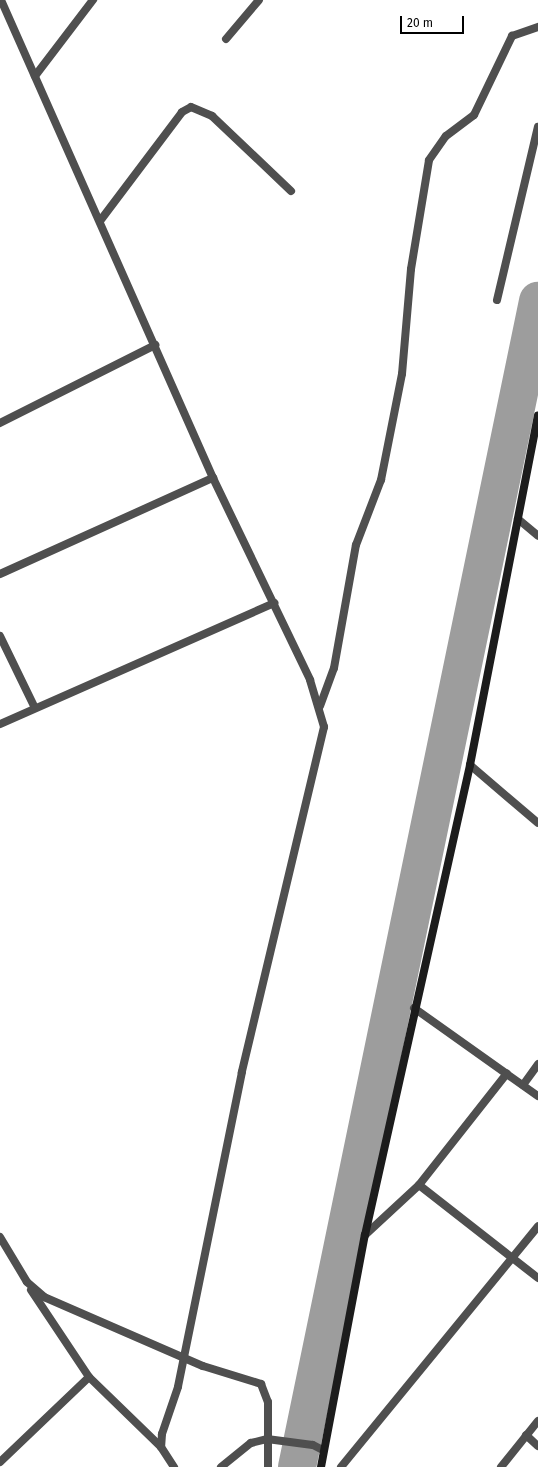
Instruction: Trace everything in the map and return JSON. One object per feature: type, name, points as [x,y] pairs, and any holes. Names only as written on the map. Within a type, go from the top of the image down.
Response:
[{"type":"street","points":[[1,0],[213,478],[274,603],[320,706],[324,727],[321,752],[242,1072],[181,1357],[178,1387],[161,1447]]},
{"type":"street","points":[[34,76],[92,0]]},
{"type":"street","points":[[226,40],[259,0]]},
{"type":"street","points":[[320,706],[334,668],[356,545],[381,480],[402,374],[410,276],[429,160],[446,136],[474,114],[512,36],[538,27]]},
{"type":"street","points":[[100,221],[182,112],[190,107],[212,116],[291,191]]},
{"type":"street","points":[[496,300],[538,127]]},
{"type":"street","points":[[0,422],[155,345]]},
{"type":"street","points":[[320,1467],[365,1235],[414,1008],[470,765],[538,416]]},
{"type":"street","points":[[0,574],[213,478]]},
{"type":"street","points":[[518,520],[538,536]]},
{"type":"street","points":[[0,724],[274,603]]},
{"type":"street","points":[[0,636],[35,708]]},
{"type":"street","points":[[470,765],[538,823]]},
{"type":"street","points":[[414,1008],[538,1096]]},
{"type":"street","points":[[523,1085],[538,1064]]},
{"type":"street","points":[[365,1235],[419,1185],[507,1073]]},
{"type":"street","points":[[419,1185],[538,1278]]},
{"type":"street","points":[[341,1467],[538,1226]]},
{"type":"street","points":[[0,1237],[27,1282],[89,1377],[161,1447],[174,1467]]},
{"type":"street","points":[[27,1282],[44,1296],[181,1357],[261,1384],[268,1402],[268,1467]]},
{"type":"street","points":[[0,1462],[89,1377]]},
{"type":"street","points":[[501,1467],[538,1421]]},
{"type":"street","points":[[526,1435],[538,1446]]},
{"type":"street","points":[[221,1467],[251,1442],[267,1439],[313,1445],[323,1450]]},
{"type":"waterway","points":[[297,1467],[538,301]]}]
